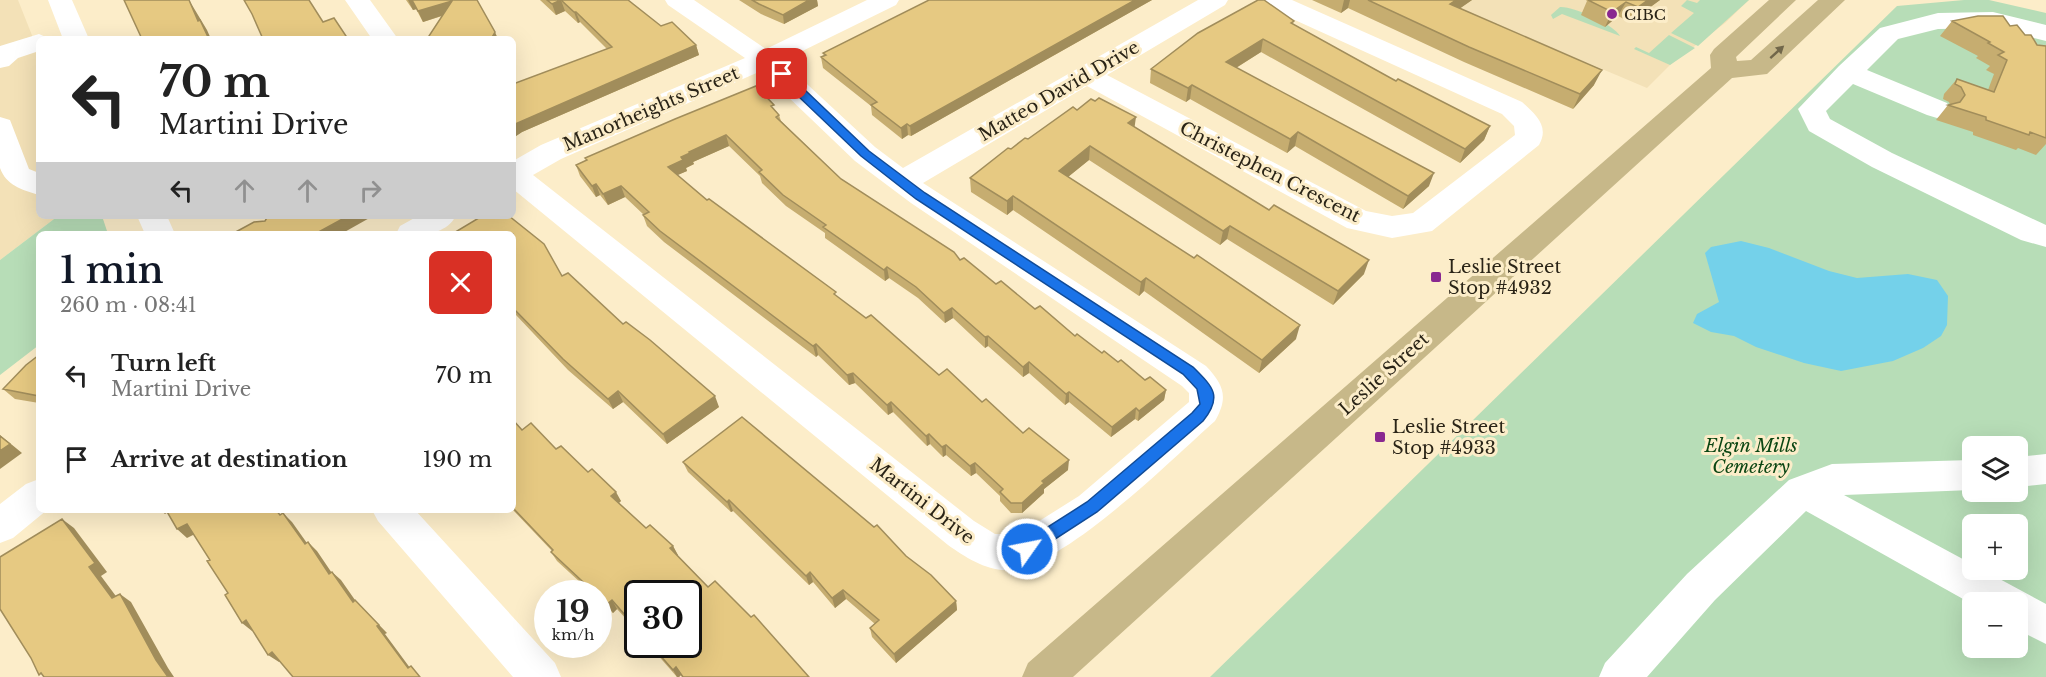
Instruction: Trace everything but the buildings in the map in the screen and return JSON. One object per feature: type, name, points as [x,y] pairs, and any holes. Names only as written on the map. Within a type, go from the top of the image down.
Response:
[{"type":"main road","points":[[1725,70],[1758,68],[1833,0]]},
{"type":"main road","name":"Leslie Street","points":[[1043,677],[1725,70],[1723,55],[1781,1]]},
{"type":"street","points":[[60,0],[75,35]]},
{"type":"street","points":[[357,0],[383,36]]},
{"type":"street","name":"Martini Drive","points":[[516,176],[961,533],[993,553],[1016,553],[1027,549],[1092,507],[1207,406],[1206,392],[1188,370],[902,182],[865,154],[764,60],[677,0]]},
{"type":"street","name":"Manorheights Street","points":[[516,172],[551,152],[764,60],[887,0]]},
{"type":"street","name":"Matteo David Drive","points":[[902,182],[1216,0]]},
{"type":"street","name":"Christephen Crescent","points":[[1087,75],[1358,220],[1392,227],[1420,223],[1529,138],[1528,123],[1512,108],[1271,0]]},
{"type":"street","points":[[2046,33],[1993,20],[1938,21],[1889,33],[1812,109],[1818,125],[1882,160],[2032,232],[2046,236]]},
{"type":"street","points":[[0,60],[9,52],[36,43]]},
{"type":"street","points":[[1848,72],[1937,109]]},
{"type":"street","points":[[0,126],[17,175],[36,184]]},
{"type":"street","points":[[416,231],[436,219]]},
{"type":"street","points":[[2028,471],[2046,469]]},
{"type":"street","points":[[1620,677],[1701,587],[1802,491],[1832,480],[1962,475]]},
{"type":"street","points":[[1802,491],[1987,592]]},
{"type":"street","points":[[0,526],[36,497]]},
{"type":"street","points":[[394,513],[540,677]]},
{"type":"street","points":[[2028,615],[2046,625]]},
{"type":"shaded area","points":[[0,0],[18,0],[36,45],[36,219],[54,219],[0,260]]},
{"type":"shaded area","points":[[1439,0],[1749,0],[1725,23],[1670,65],[1647,88]]},
{"type":"green space","points":[[1687,0],[1697,3],[1700,0],[1749,0],[1698,46],[1671,33],[1694,13],[1681,6]]},
{"type":"green space","name":"Elgin Mills Cemetery","points":[[1989,0],[2046,13],[2046,677],[1210,677],[1897,6]]},
{"type":"green space","points":[[1560,7],[1593,17],[1620,36],[1562,14],[1553,19],[1551,15]]},
{"type":"green space","points":[[1669,35],[1695,48],[1670,65],[1634,49],[1636,47],[1649,53]]},
{"type":"green space","points":[[54,219],[103,219],[107,231],[38,231]]},
{"type":"green space","points":[[36,233],[36,347],[0,375],[0,260]]},
{"type":"water","points":[[1741,241],[1769,248],[1829,271],[1857,278],[1908,274],[1937,280],[1948,296],[1947,325],[1941,336],[1923,348],[1893,361],[1841,371],[1804,363],[1756,347],[1734,336],[1711,332],[1693,323],[1697,314],[1719,302],[1705,253],[1711,247]]},
{"type":"place","name":"CIBC","points":[[1612,14]]},
{"type":"place","name":"Leslie Street Stop #4932","points":[[1436,277]]},
{"type":"place","name":"Leslie Street Stop #4933","points":[[1380,437]]},
{"type":"route","points":[[782,74],[865,154],[921,196],[1188,370],[1206,392],[1207,406],[1197,417],[1092,507],[1027,549]]}]
